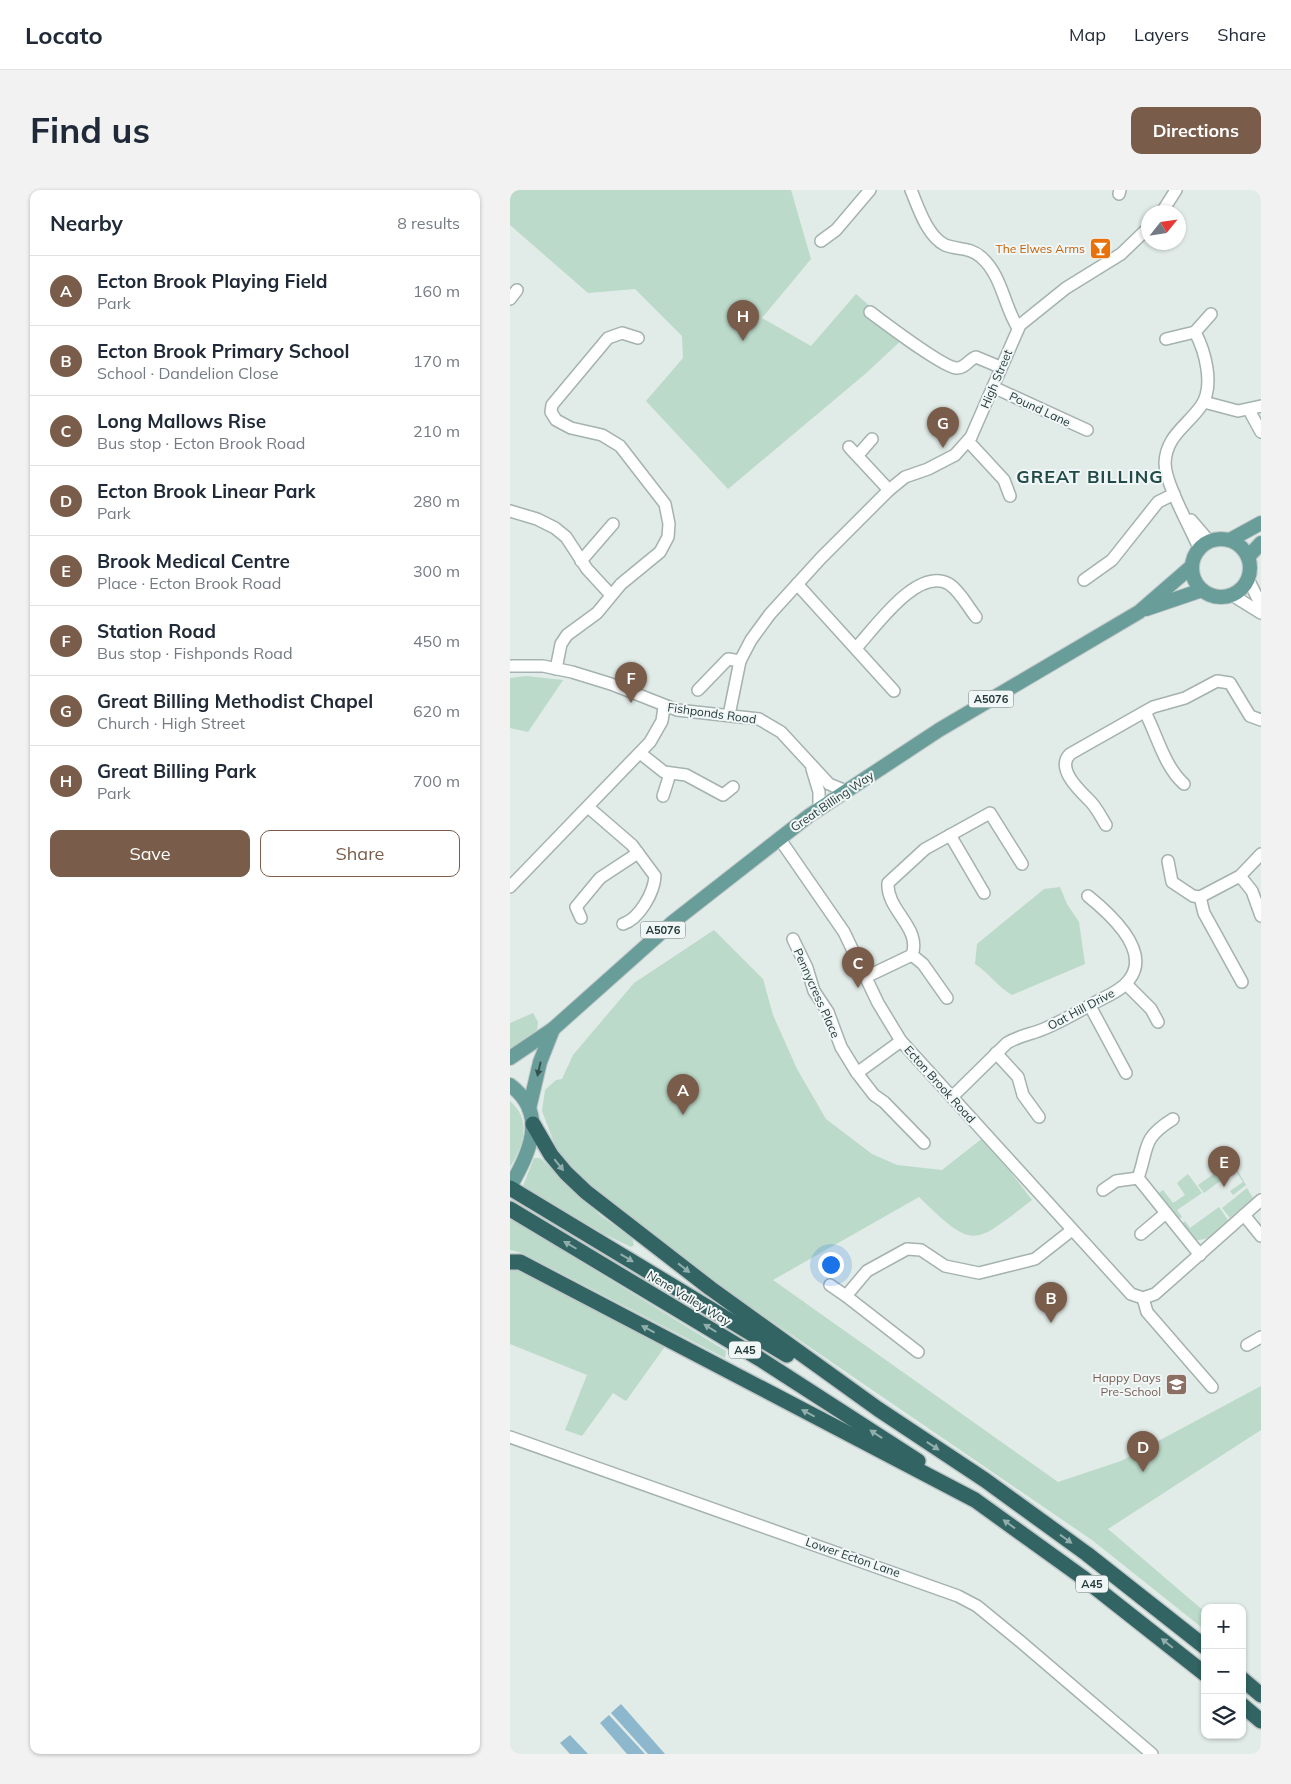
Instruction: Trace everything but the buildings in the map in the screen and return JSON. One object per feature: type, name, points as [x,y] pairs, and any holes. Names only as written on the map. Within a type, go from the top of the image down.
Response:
[{"type":"highway","points":[[531,1117],[551,1155],[586,1192],[710,1288],[878,1409]]},
{"type":"highway","name":"Nene Valley Way","points":[[510,1188],[878,1409]]},
{"type":"highway","name":"Nene Valley Way","points":[[510,1209],[752,1354],[975,1500]]},
{"type":"highway","points":[[510,1262],[520,1262],[975,1500]]},
{"type":"highway","name":"A45","points":[[878,1409],[985,1480],[1071,1542],[1201,1644]]},
{"type":"highway","name":"A45","points":[[975,1500],[1082,1577],[1201,1671]]},
{"type":"highway","points":[[1246,1682],[1261,1695]]},
{"type":"highway","points":[[1246,1708],[1261,1721]]},
{"type":"main road","points":[[1230,540],[1261,523]]},
{"type":"main road","points":[[1223,538],[1238,544],[1248,557],[1250,564],[1248,579],[1232,595],[1216,597],[1202,590],[1193,575],[1192,566],[1204,545],[1223,538]]},
{"type":"main road","points":[[1248,557],[1261,543]]},
{"type":"main road","name":"Great Billing Way","points":[[510,1058],[553,1029],[673,922],[779,838],[819,809],[939,730],[1139,612],[1192,566]]},
{"type":"main road","name":"Great Billing Way","points":[[1139,612],[1202,590]]},
{"type":"main road","name":"Great Billing Way","points":[[510,1188],[526,1160],[531,1143],[531,1117],[540,1062],[553,1029]]},
{"type":"main road","points":[[510,1085],[522,1096],[531,1117]]},
{"type":"street","points":[[821,240],[836,230],[870,190]]},
{"type":"street","points":[[911,190],[927,226],[936,238],[946,245],[972,250],[982,257],[994,274],[1018,328]]},
{"type":"street","points":[[1166,205],[1176,190]]},
{"type":"street","name":"High Street","points":[[729,715],[740,661],[763,622],[848,530],[889,490],[905,477],[928,469],[948,459],[968,442],[1018,328],[1032,314],[1066,288],[1121,254],[1141,235]]},
{"type":"street","points":[[870,312],[911,342],[953,367],[962,367],[976,357],[1000,367]]},
{"type":"street","points":[[1166,340],[1195,332],[1211,314]]},
{"type":"street","points":[[1195,332],[1203,350],[1207,370],[1204,402],[1176,433],[1167,451],[1166,473],[1174,494],[1204,545]]},
{"type":"street","points":[[556,669],[561,644],[567,635],[597,613],[621,584],[660,552],[669,530],[668,510],[665,504],[620,446],[602,435],[578,430],[561,423],[552,415],[552,405],[608,338],[622,333],[638,338]]},
{"type":"street","name":"Pound Lane","points":[[993,387],[1087,430]]},
{"type":"street","points":[[1204,402],[1238,411],[1261,406]]},
{"type":"street","points":[[1249,410],[1261,432]]},
{"type":"street","points":[[858,455],[872,439]]},
{"type":"street","points":[[968,442],[1004,480],[1010,496]]},
{"type":"street","points":[[849,447],[889,490]]},
{"type":"street","points":[[1084,580],[1112,560],[1158,502],[1174,494]]},
{"type":"street","points":[[510,511],[537,518],[566,537],[581,561],[611,595]]},
{"type":"street","points":[[581,561],[613,524]]},
{"type":"street","points":[[1248,579],[1261,605]]},
{"type":"street","points":[[856,648],[896,604],[915,586],[925,582],[938,581],[950,585],[976,617]]},
{"type":"street","points":[[797,584],[894,691]]},
{"type":"street","points":[[1232,595],[1261,613]]},
{"type":"street","points":[[698,690],[728,659],[740,661]]},
{"type":"street","name":"Fishponds Road","points":[[510,666],[556,669],[604,682],[664,707],[677,710],[749,716],[769,724],[792,744],[812,768],[829,784],[846,790]]},
{"type":"street","points":[[1106,825],[1088,799],[1076,787],[1066,768],[1066,758],[1070,754],[1144,712],[1185,698],[1223,680],[1233,686],[1250,716],[1261,720]]},
{"type":"street","points":[[510,887],[640,752],[657,730],[664,707]]},
{"type":"street","points":[[1144,712],[1170,765],[1184,784]]},
{"type":"street","points":[[640,752],[658,769],[670,774],[686,775],[723,799],[733,787]]},
{"type":"street","name":"Fishponds Road","points":[[812,768],[819,792],[819,809]]},
{"type":"street","points":[[663,796],[670,774]]},
{"type":"street","points":[[588,807],[638,853],[654,872],[655,881],[646,902],[631,920],[623,924]]},
{"type":"street","points":[[912,956],[915,942],[890,896],[888,883],[925,850],[990,813],[1022,864]]},
{"type":"street","points":[[950,835],[984,893]]},
{"type":"street","name":"Ecton Brook Road","points":[[779,838],[836,919],[878,1004],[901,1041],[1131,1294],[1143,1298]]},
{"type":"street","points":[[581,918],[576,907],[589,889],[607,872],[638,853]]},
{"type":"street","points":[[1168,861],[1172,882],[1193,896],[1200,897],[1240,876],[1261,854]]},
{"type":"street","points":[[1240,876],[1252,891],[1261,916]]},
{"type":"street","name":"Oat Hill Drive","points":[[952,1097],[996,1053],[1017,1036],[1046,1028],[1090,1006],[1126,984],[1133,974],[1136,961],[1128,937],[1112,917],[1088,896]]},
{"type":"street","points":[[1200,897],[1204,913],[1242,982]]},
{"type":"street","name":"Pennycress Place","points":[[793,939],[807,968],[814,991],[828,1012],[841,1047],[874,1095],[884,1102],[924,1143]]},
{"type":"street","points":[[866,977],[912,956]]},
{"type":"street","points":[[912,956],[923,964],[946,998]]},
{"type":"street","points":[[1126,984],[1151,1009],[1158,1022]]},
{"type":"street","points":[[1090,1006],[1126,1073]]},
{"type":"street","points":[[858,1073],[901,1041]]},
{"type":"street","points":[[996,1053],[1018,1077],[1023,1095],[1040,1117]]},
{"type":"street","points":[[1138,1178],[1146,1144],[1159,1128],[1173,1119]]},
{"type":"street","points":[[1103,1190],[1116,1181],[1138,1178]]},
{"type":"street","points":[[1138,1178],[1200,1255]]},
{"type":"street","points":[[1212,1388],[1147,1312],[1143,1298],[1155,1294],[1167,1286],[1261,1200]]},
{"type":"street","points":[[1140,1234],[1166,1213]]},
{"type":"street","points":[[1244,1216],[1261,1236]]},
{"type":"street","points":[[846,1296],[867,1271],[907,1249],[921,1250],[946,1266],[978,1273],[1035,1259],[1072,1230]]},
{"type":"street","points":[[830,1285],[918,1352]]},
{"type":"street","points":[[1247,1346],[1261,1337]]},
{"type":"street","name":"Lower Ecton Lane","points":[[510,1437],[958,1596],[977,1606],[1152,1754]]},
{"type":"green space","points":[[510,190],[791,190],[811,259],[762,318],[811,346],[856,294],[905,337],[864,375],[728,489],[646,401],[683,358],[682,336],[635,289],[588,293],[510,225]]},
{"type":"green space","points":[[526,676],[563,680],[528,732],[510,728],[510,678]]},
{"type":"green space","points":[[1060,887],[1067,904],[1079,922],[1085,964],[1012,995],[975,964],[977,944],[1044,889]]},
{"type":"green space","points":[[714,930],[763,979],[773,1015],[797,1069],[826,1119],[872,1154],[897,1165],[942,1170],[984,1137],[1032,1200],[998,1226],[986,1233],[975,1236],[964,1234],[952,1227],[919,1197],[773,1280],[1058,1482],[1121,1461],[1261,1386],[1261,1430],[1108,1529],[1201,1609],[1201,1627],[1092,1540],[738,1298],[624,1214],[574,1172],[558,1153],[542,1111],[545,1090],[556,1080],[562,1079],[573,1055],[634,983]]},
{"type":"green space","points":[[533,1013],[538,1022],[537,1030],[510,1049],[510,1023]]},
{"type":"green space","points":[[510,1101],[517,1108],[521,1116],[524,1133],[519,1150],[510,1167]]},
{"type":"green space","points":[[1227,1152],[1246,1185],[1233,1195],[1230,1191],[1243,1182],[1235,1170],[1204,1193],[1198,1185],[1218,1171],[1212,1163]]},
{"type":"green space","points":[[534,1158],[540,1158],[601,1216],[632,1238],[634,1245],[631,1247],[604,1234],[523,1186]]},
{"type":"green space","points":[[1188,1174],[1202,1193],[1177,1210],[1182,1217],[1177,1220],[1159,1193],[1163,1190],[1173,1203],[1185,1195],[1177,1183]]},
{"type":"green space","points":[[1247,1188],[1253,1198],[1230,1218],[1222,1208]]},
{"type":"green space","points":[[1219,1207],[1228,1220],[1208,1238],[1195,1241],[1181,1225],[1185,1221],[1190,1228]]},
{"type":"green space","points":[[510,1218],[726,1351],[725,1358],[522,1253],[510,1250]]},
{"type":"green space","points":[[510,1266],[516,1266],[666,1345],[626,1401],[613,1393],[582,1436],[565,1430],[587,1375],[510,1344]]},
{"type":"water","points":[[621,1704],[665,1754],[648,1754],[611,1713]]},
{"type":"water","points":[[609,1715],[645,1754],[627,1754],[600,1723]]},
{"type":"water","points":[[570,1735],[588,1754],[570,1754],[560,1743]]},
{"type":"place","name":"The Elwes Arms","points":[[1101,248]]},
{"type":"place","name":"Great Billing Park","points":[[743,341]]},
{"type":"place","name":"Great Billing Methodist Chapel","points":[[943,448]]},
{"type":"place","name":"Station Road","points":[[631,703]]},
{"type":"place","name":"Long Mallows Rise","points":[[858,988]]},
{"type":"place","name":"Ecton Brook Playing Field","points":[[683,1115]]},
{"type":"place","name":"Brook Medical Centre","points":[[1224,1187]]},
{"type":"place","name":"Ecton Brook Primary School","points":[[1051,1323]]},
{"type":"place","name":"Happy Days Pre-School","points":[[1177,1384]]},
{"type":"place","name":"Ecton Brook Linear Park","points":[[1143,1472]]},
{"type":"district","name":"GREAT BILLING","points":[[1090,476]]}]
